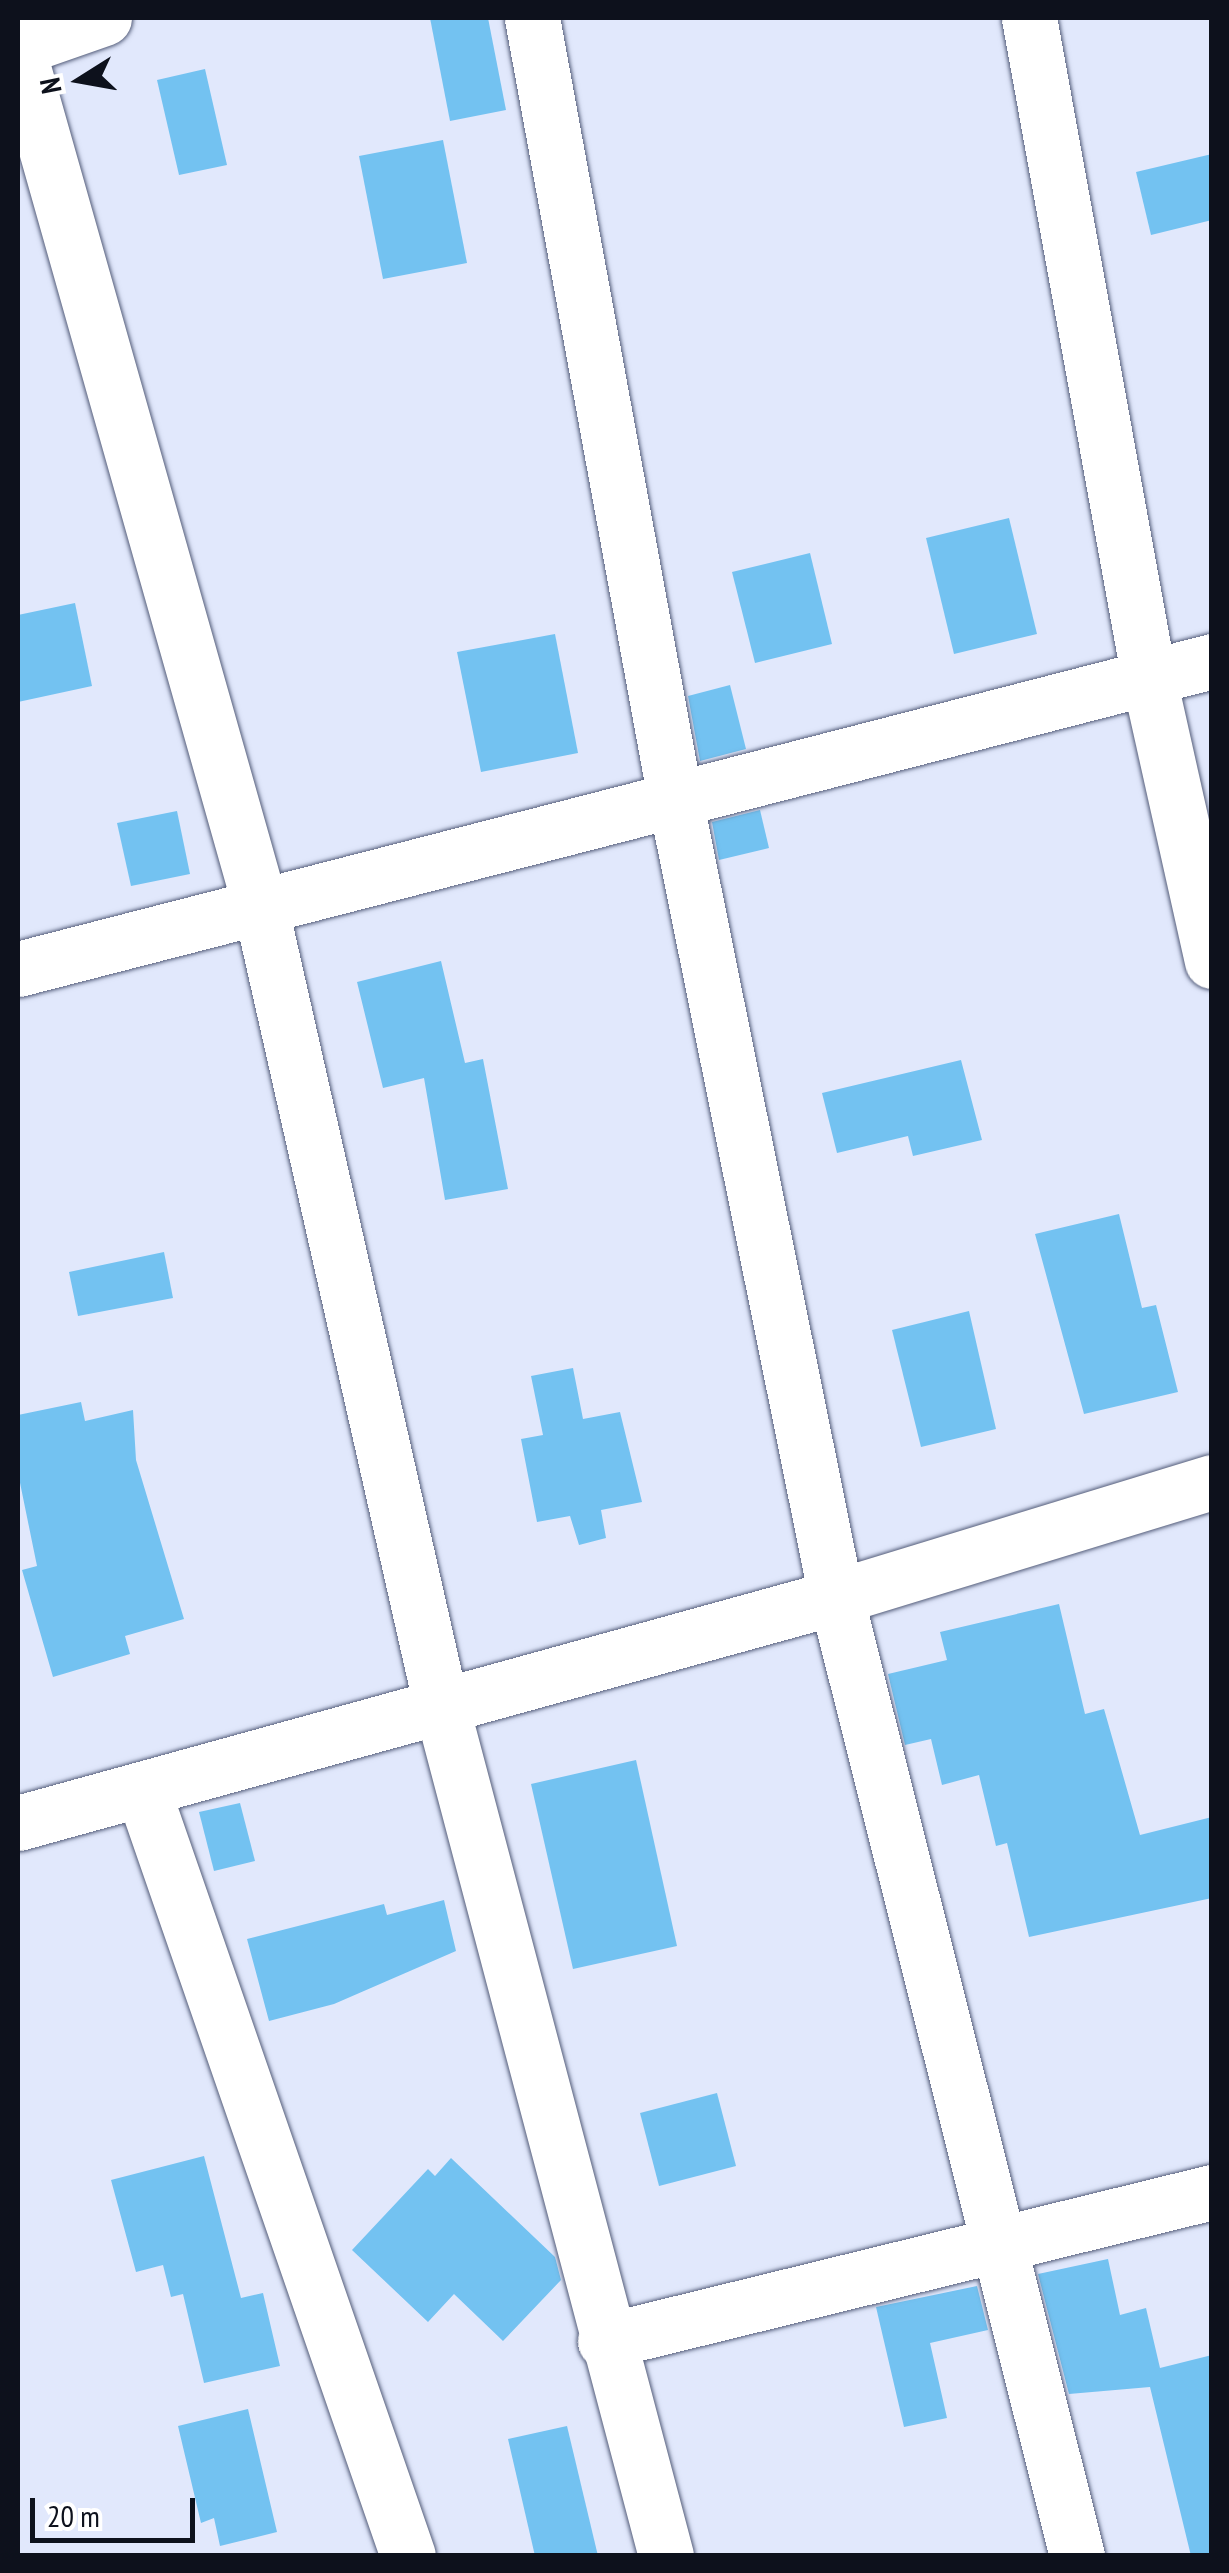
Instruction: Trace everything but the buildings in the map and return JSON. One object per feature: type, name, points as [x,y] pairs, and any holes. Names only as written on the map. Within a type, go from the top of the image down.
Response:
[{"type":"street","points":[[104,18],[18,49],[260,905],[440,1701],[605,2341],[666,2556]]},
{"type":"street","points":[[532,18],[676,804],[836,1597],[1077,2556]]},
{"type":"street","points":[[1029,18],[1149,679],[1212,960]]},
{"type":"street","points":[[18,969],[260,905],[676,804],[1212,661]]},
{"type":"street","points":[[19,1813],[144,1794],[440,1701],[836,1597],[1212,1482]]},
{"type":"street","points":[[144,1794],[408,2556]]},
{"type":"street","points":[[605,2341],[1000,2248],[1212,2192]]}]
